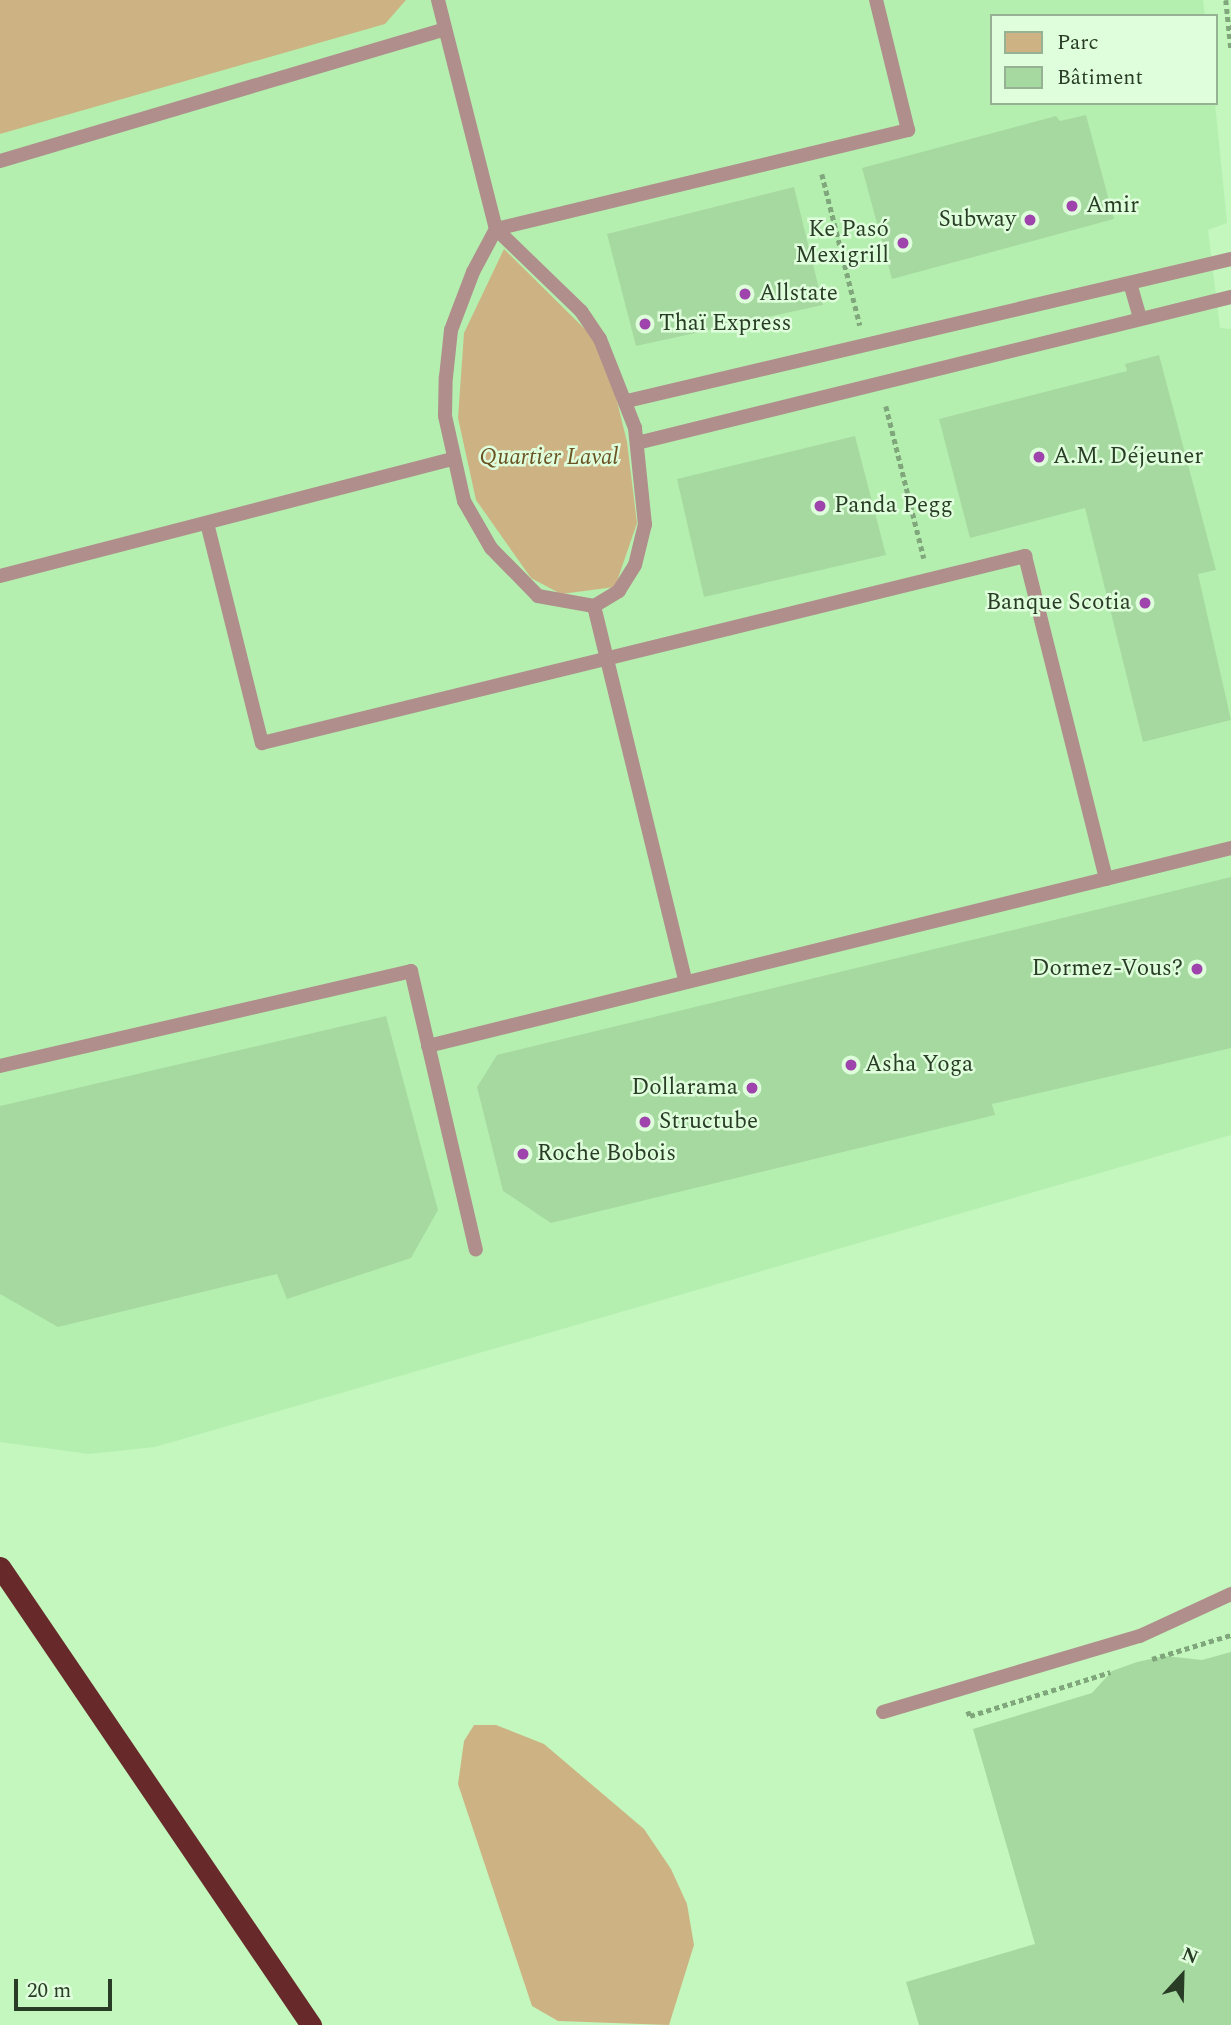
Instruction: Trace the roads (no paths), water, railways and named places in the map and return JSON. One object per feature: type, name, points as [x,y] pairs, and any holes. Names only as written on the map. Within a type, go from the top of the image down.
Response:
[{"type":"highway","points":[[0,1566],[311,2025]]},
{"type":"lane","points":[[438,0],[496,229],[581,311],[600,339],[627,401],[637,443],[645,524],[635,565],[619,591],[594,606],[538,596],[513,575],[464,501],[445,416],[451,330],[496,229]]},
{"type":"lane","points":[[496,229],[908,130],[876,0]]},
{"type":"lane","points":[[0,161],[445,29]]},
{"type":"lane","points":[[627,401],[1231,259]]},
{"type":"lane","points":[[1130,283],[1140,319]]},
{"type":"lane","points":[[637,443],[1231,297]]},
{"type":"lane","points":[[0,576],[454,459]]},
{"type":"lane","points":[[207,523],[262,743],[1025,556],[1105,879]]},
{"type":"lane","points":[[594,606],[686,982]]},
{"type":"lane","points":[[428,1046],[1231,848]]},
{"type":"lane","points":[[0,1066],[411,971],[476,1250]]},
{"type":"lane","points":[[883,1712],[1140,1636],[1231,1594]]},
{"type":"place","name":"Amir","points":[[1072,206]]},
{"type":"place","name":"Subway","points":[[1030,220]]},
{"type":"place","name":"Ke Pasó Mexigrill","points":[[903,243]]},
{"type":"place","name":"Allstate","points":[[745,294]]},
{"type":"place","name":"Thaï Express","points":[[645,324]]},
{"type":"place","name":"A.M. Déjeuner","points":[[1039,457]]},
{"type":"place","name":"Panda Pegg","points":[[820,506]]},
{"type":"place","name":"Banque Scotia","points":[[1145,603]]},
{"type":"place","name":"Dormez-Vous?","points":[[1197,969]]},
{"type":"place","name":"Asha Yoga","points":[[851,1065]]},
{"type":"place","name":"Dollarama","points":[[752,1088]]},
{"type":"place","name":"Structube","points":[[645,1122]]},
{"type":"place","name":"Roche Bobois","points":[[523,1154]]},
{"type":"park label","name":"Quartier Laval","points":[[549,458]]}]
